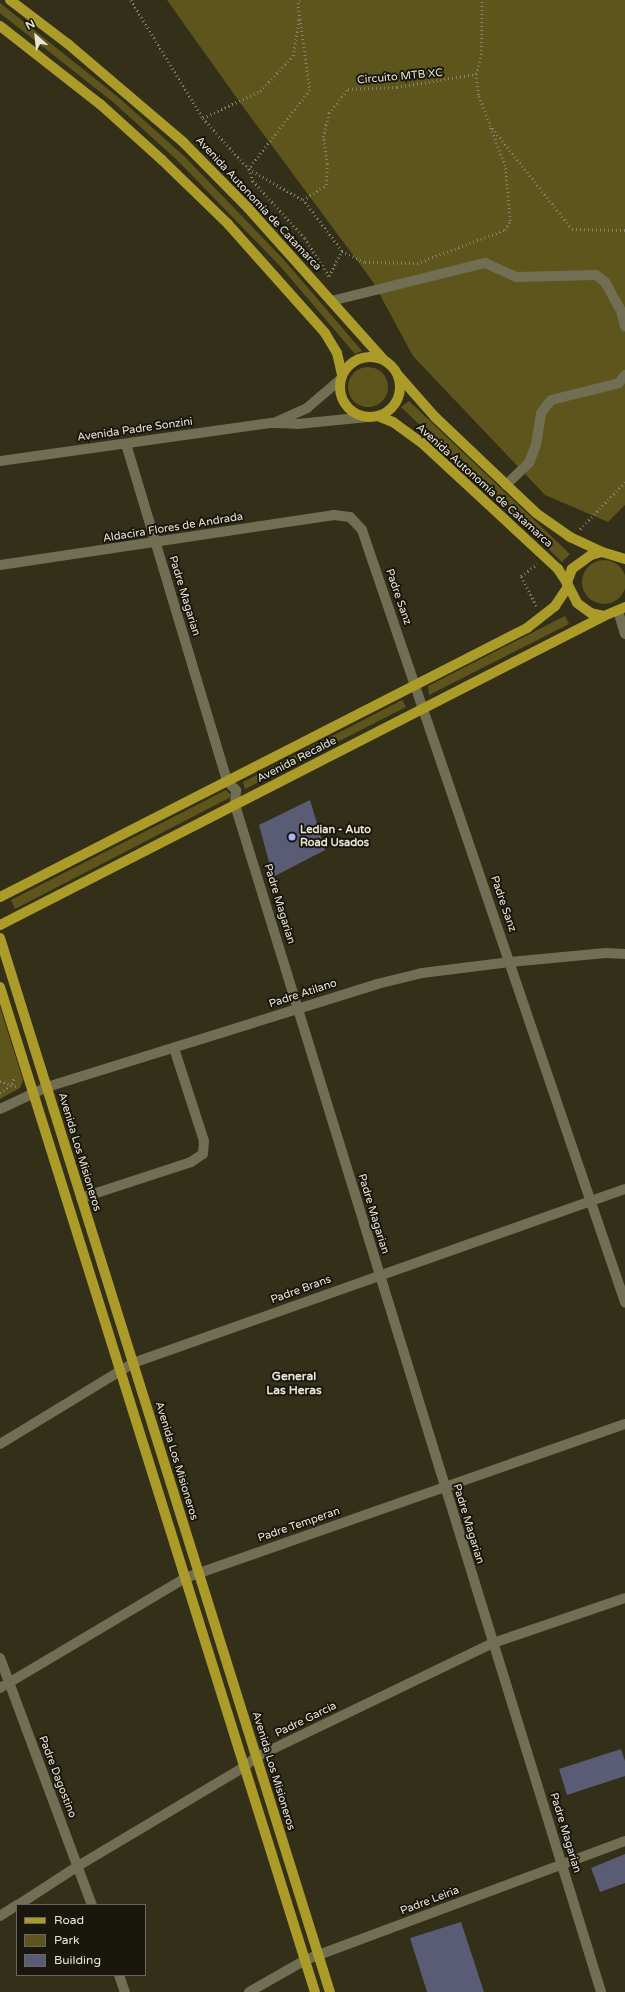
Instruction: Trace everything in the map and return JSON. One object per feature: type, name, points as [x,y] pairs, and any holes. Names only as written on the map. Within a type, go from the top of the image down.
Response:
[{"type":"main road","name":"Avenida Autonomía de Catamarca","points":[[10,0],[68,44],[183,142],[248,208],[384,360]]},
{"type":"main road","points":[[0,26],[100,104],[162,160],[228,224],[325,333],[337,353],[342,377],[341,394],[344,403],[350,410],[373,416],[395,404],[399,395],[398,375],[384,360],[364,357],[355,361],[342,377]]},
{"type":"main road","name":"Avenida Autonomía de Catamarca","points":[[398,375],[435,417],[506,485],[559,530],[602,552],[624,558]]},
{"type":"main road","name":"Avenida Autonomía de Catamarca","points":[[373,416],[394,422],[421,442],[558,569],[584,610],[604,616]]},
{"type":"main road","name":"Avenida Recalde","points":[[0,897],[527,628],[555,606],[567,585],[572,569],[580,561],[602,552]]},
{"type":"main road","name":"Avenida Recalde","points":[[0,925],[604,616],[621,609]]},
{"type":"main road","name":"Avenida Los Misioneros","points":[[0,938],[330,1992]]},
{"type":"main road","points":[[0,987],[315,1992]]},
{"type":"street","points":[[331,301],[486,263],[516,277],[596,275],[605,282],[621,311],[625,326]]},
{"type":"street","points":[[506,485],[529,463],[536,445],[541,413],[551,400],[619,383],[625,375]]},
{"type":"street","name":"Avenida Padre Sonzini","points":[[272,423],[308,408],[342,377]]},
{"type":"street","name":"Avenida Padre Sonzini","points":[[0,461],[272,423],[297,424],[373,416]]},
{"type":"street","name":"Padre Magarian","points":[[126,444],[227,781],[236,790],[235,805],[299,1008],[378,1275],[601,1992]]},
{"type":"street","name":"Aldacira Flores de Andrada","points":[[0,566],[334,515],[350,517]]},
{"type":"street","name":"Padre Sanz","points":[[350,517],[362,530],[625,1302]]},
{"type":"street","points":[[621,609],[625,634]]},
{"type":"street","name":"Padre Atilano","points":[[0,1109],[47,1087],[377,984],[422,973],[510,962],[606,953],[625,954]]},
{"type":"street","points":[[81,1198],[191,1162],[203,1154],[204,1141],[174,1048]]},
{"type":"street","name":"Padre Brans","points":[[0,1444],[120,1370],[133,1364],[378,1275],[625,1189]]},
{"type":"street","name":"Padre Temperan","points":[[0,1688],[185,1578],[444,1486],[625,1424]]},
{"type":"street","name":"Padre García","points":[[19,1904],[78,1866],[244,1767],[256,1757],[493,1643],[625,1598]]},
{"type":"street","name":"Padre Dagostino","points":[[0,1658],[92,1904]]},
{"type":"street","name":"Padre Leiria","points":[[249,1992],[305,1960],[625,1841]]},
{"type":"street","name":"Padre García","points":[[0,1916],[16,1906]]},
{"type":"street","points":[[119,1976],[125,1992]]},
{"type":"path","points":[[131,0],[203,118],[249,169],[303,200],[342,251],[365,262],[417,263],[505,230],[510,221],[505,166],[479,96],[476,74],[482,56],[482,0]]},
{"type":"path","points":[[249,169],[310,90],[300,16],[300,0]]},
{"type":"path","points":[[203,118],[260,91],[293,56],[300,16]]},
{"type":"path","name":"Circuito MTB XC","points":[[303,200],[326,186],[327,164],[323,137],[330,113],[348,89],[397,87],[476,74]]},
{"type":"path","points":[[490,124],[572,229],[625,230]]},
{"type":"path","points":[[249,169],[253,180],[305,238],[329,276],[342,251]]},
{"type":"path","points":[[0,1093],[12,1084],[15,1078],[13,1071]]},
{"type":"green space","points":[[167,0],[625,0],[625,505],[608,522],[545,495],[413,356],[373,282],[241,104]]},
{"type":"green space","points":[[0,3],[118,97],[185,157],[285,261],[362,351],[355,354],[280,266],[178,161],[113,102],[0,13]]},
{"type":"green space","points":[[372,367],[379,370],[385,376],[388,387],[387,395],[379,404],[372,407],[364,407],[357,404],[349,395],[348,383],[351,376],[360,368]]},
{"type":"green space","points":[[409,401],[570,554],[562,562],[401,407]]},
{"type":"green space","points":[[604,560],[616,564],[622,570],[626,582],[622,594],[616,600],[604,604],[592,600],[586,594],[582,582],[586,570],[592,564]]},
{"type":"green space","points":[[565,616],[569,624],[429,695],[428,686]]},
{"type":"green space","points":[[402,700],[406,707],[245,789],[243,782]]},
{"type":"green space","points":[[226,790],[231,795],[229,798],[15,909],[11,900]]},
{"type":"green space","points":[[0,1007],[23,1080],[20,1088],[0,1099]]},
{"type":"building","name":"Ledian - Auto Road Usados","points":[[310,800],[325,850],[273,877],[259,825]]},
{"type":"building","points":[[621,1749],[625,1761],[625,1776],[567,1795],[559,1769]]},
{"type":"building","points":[[625,1854],[625,1883],[600,1892],[591,1868]]},
{"type":"building","points":[[461,1922],[484,1992],[427,1992],[410,1938]]},
{"type":"place","name":"Ledian - Auto Road Usados","points":[[292,837]]},
{"type":"district","name":"General Las Heras","points":[[294,1384]]}]
